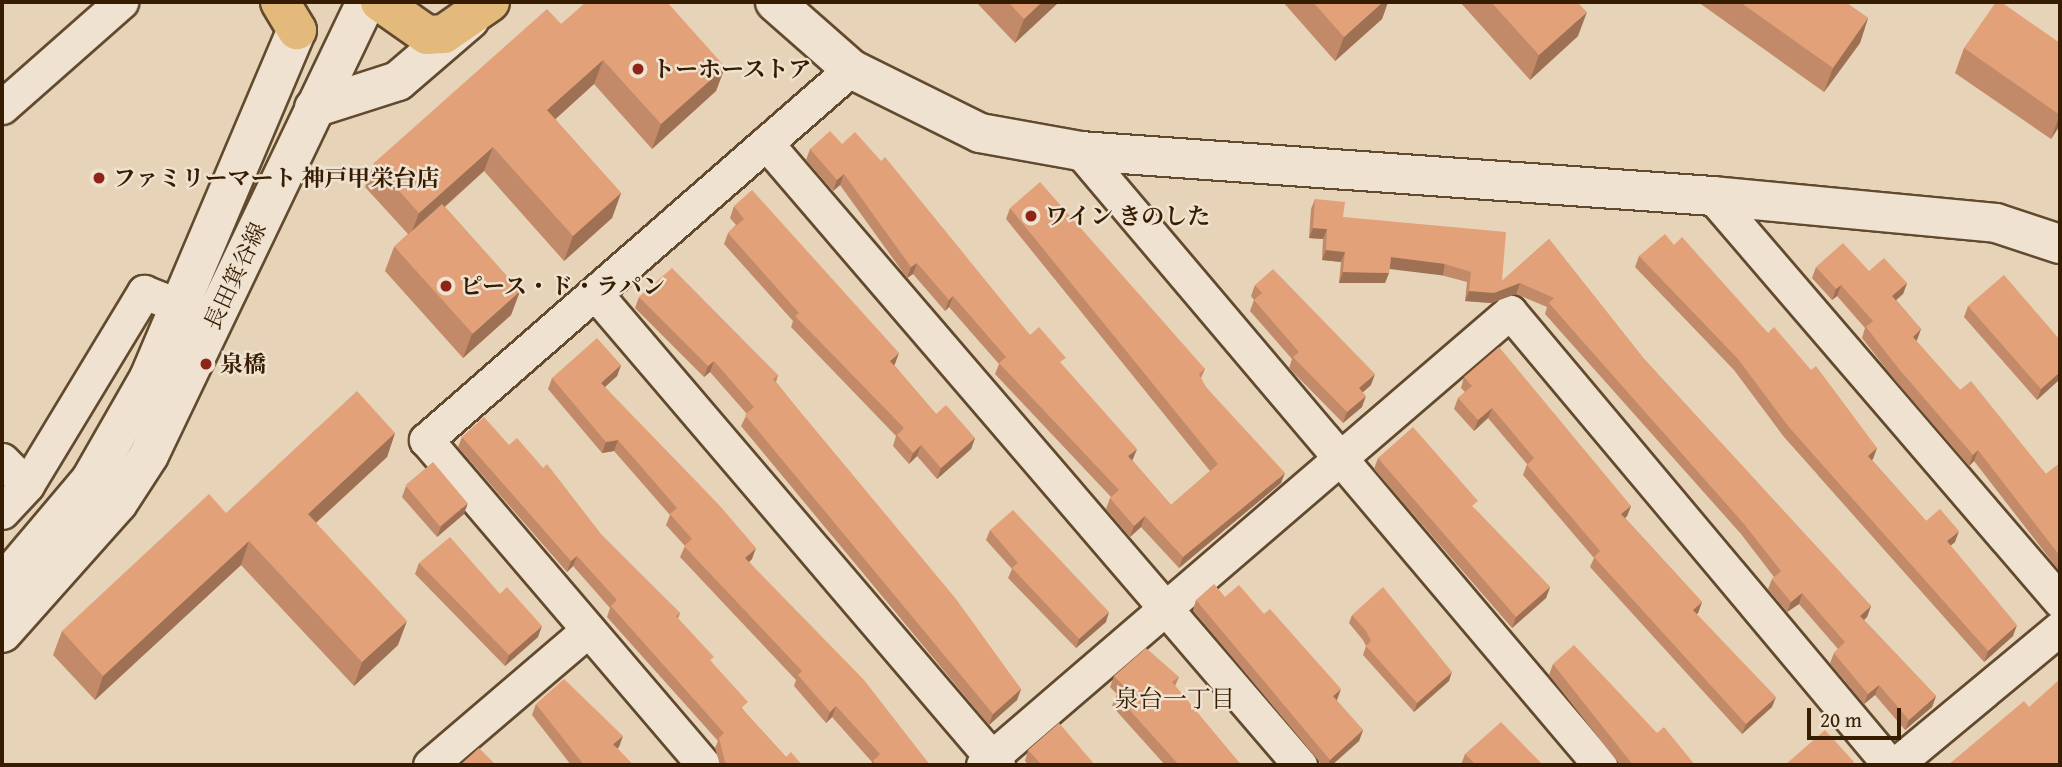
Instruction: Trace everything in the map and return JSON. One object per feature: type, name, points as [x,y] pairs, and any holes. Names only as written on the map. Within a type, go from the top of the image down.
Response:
[{"type":"main road","points":[[380,2],[427,35],[444,34],[486,5]]},
{"type":"street","points":[[2,107],[121,2]]},
{"type":"street","name":"長田箕谷線","points":[[2,634],[118,503],[149,455],[366,2]]},
{"type":"street","points":[[775,2],[851,69],[980,133],[1080,151],[1712,196],[1996,223],[2060,244]]},
{"type":"street","points":[[314,108],[398,81],[486,5]]},
{"type":"street","name":"長田箕谷線","points":[[2,584],[90,481],[182,307],[297,11]]},
{"type":"street","points":[[704,765],[426,440],[851,69]]},
{"type":"street","points":[[766,143],[1300,765]]},
{"type":"street","points":[[1080,151],[1600,765]]},
{"type":"street","points":[[1712,196],[2060,601]]},
{"type":"street","points":[[2,512],[27,485],[144,292],[182,307]]},
{"type":"street","points":[[595,293],[991,763],[1165,609],[1510,312],[1892,765],[2060,628]]},
{"type":"street","points":[[2,460],[27,485]]},
{"type":"street","points":[[430,765],[588,630]]},
{"type":"building","points":[[586,2],[667,2],[725,67],[661,124],[603,60],[547,110],[621,193],[573,236],[493,147],[419,213],[374,163],[547,9],[561,24]]},
{"type":"building","points":[[1008,2],[1042,2],[1024,19]]},
{"type":"building","points":[[1313,2],[1383,2],[1344,37]]},
{"type":"building","points":[[1491,2],[1577,2],[1587,12],[1539,55]]},
{"type":"building","points":[[1740,2],[1845,2],[1868,18],[1833,68]]},
{"type":"building","points":[[1996,2],[2001,2],[2060,43],[2060,115],[1964,48]]},
{"type":"building","points":[[830,131],[842,144],[855,132],[881,161],[885,157],[1030,335],[1039,327],[1066,358],[1060,362],[1137,449],[1128,456],[1171,505],[1218,464],[1010,208],[1040,182],[1205,369],[1199,374],[1205,386],[1285,473],[1183,557],[1145,516],[1134,526],[1110,498],[1119,490],[999,363],[1006,357],[953,296],[949,300],[917,263],[911,267],[844,174],[837,180],[810,149]]},
{"type":"building","points":[[752,190],[899,353],[890,361],[936,414],[946,405],[975,438],[941,468],[921,445],[913,453],[897,435],[904,428],[795,316],[799,313],[728,233],[744,219],[734,206]]},
{"type":"building","points":[[1315,199],[1345,202],[1343,217],[1506,232],[1502,281],[1549,239],[1644,359],[1871,606],[1860,616],[1936,696],[1909,720],[1879,685],[1868,694],[1834,653],[1845,642],[1802,593],[1791,602],[1772,579],[1781,571],[1744,524],[1549,303],[1554,298],[1520,283],[1494,293],[1469,291],[1471,272],[1445,264],[1391,257],[1389,273],[1343,272],[1345,252],[1326,250],[1327,229],[1313,228]]},
{"type":"building","points":[[442,204],[520,291],[473,334],[394,247]]},
{"type":"building","points":[[1665,234],[1674,245],[1682,237],[1768,333],[1774,327],[1811,370],[1816,366],[1877,448],[1868,456],[1926,521],[1940,509],[1959,531],[1947,541],[2017,625],[1988,651],[1788,426],[1738,359],[1639,256]]},
{"type":"building","points":[[1843,243],[1869,271],[1884,258],[1907,283],[1892,296],[1921,329],[1913,337],[1960,390],[1971,381],[2046,474],[2060,463],[2060,556],[1978,450],[1973,455],[1899,369],[1866,327],[1873,321],[1841,285],[1836,289],[1816,267]]},
{"type":"building","points":[[672,268],[778,375],[773,379],[956,599],[1021,689],[993,714],[745,415],[754,407],[714,361],[708,366],[639,297]]},
{"type":"building","points":[[1273,269],[1375,374],[1359,388],[1366,396],[1347,412],[1293,357],[1299,352],[1254,300],[1262,293],[1255,285]]},
{"type":"building","points":[[2004,275],[2060,340],[2060,372],[2041,389],[1968,306]]},
{"type":"building","points":[[597,338],[621,365],[601,383],[720,506],[756,548],[745,558],[864,680],[930,765],[876,765],[873,761],[880,754],[836,706],[830,712],[798,675],[802,671],[684,546],[692,539],[670,514],[677,508],[618,440],[606,442],[552,378]]},
{"type":"building","points":[[1499,347],[1631,506],[1621,514],[1702,602],[1693,610],[1776,697],[1746,724],[1594,557],[1600,551],[1527,465],[1534,458],[1492,408],[1478,420],[1458,398],[1472,386],[1464,377]]},
{"type":"building","points":[[357,391],[395,433],[308,514],[407,621],[362,662],[249,541],[103,676],[62,631],[209,494],[226,513]]},
{"type":"building","points":[[484,417],[509,445],[517,438],[543,468],[547,464],[601,534],[680,613],[676,616],[714,657],[710,660],[748,702],[741,708],[786,757],[791,752],[802,765],[728,765],[725,762],[719,738],[724,733],[611,606],[617,600],[577,556],[571,561],[462,437]]},
{"type":"building","points":[[1413,427],[1478,501],[1472,506],[1550,587],[1516,617],[1378,458]]},
{"type":"building","points":[[433,462],[468,503],[440,527],[405,485]]},
{"type":"building","points":[[1013,510],[1109,612],[1079,639],[1012,568],[1018,563],[990,530]]},
{"type":"building","points":[[450,537],[500,594],[507,587],[542,626],[509,655],[419,563]]},
{"type":"building","points":[[1214,584],[1225,597],[1239,585],[1264,614],[1270,609],[1341,689],[1333,696],[1363,730],[1330,760],[1196,600]]},
{"type":"building","points":[[1383,587],[1452,672],[1417,703],[1366,646],[1371,641],[1352,615]]},
{"type":"building","points":[[1574,645],[1657,733],[1664,727],[1695,765],[1633,765],[1553,664]]},
{"type":"building","points":[[1146,648],[1179,677],[1172,682],[1241,765],[1179,765],[1116,695],[1125,687],[1114,676]]},
{"type":"building","points":[[564,679],[623,736],[613,744],[633,765],[584,765],[536,704]]},
{"type":"building","points":[[2060,679],[2060,765],[1948,765],[2024,701],[2029,707]]},
{"type":"building","points":[[1501,722],[1543,765],[1476,765],[1465,754]]},
{"type":"building","points":[[1059,723],[1095,765],[1042,765],[1028,750]]},
{"type":"building","points":[[1825,730],[1854,762],[1850,765],[1785,765]]},
{"type":"building","points":[[479,748],[496,765],[460,765]]},
{"type":"place","name":"トーホーストア","points":[[638,69]]},
{"type":"place","name":"ファミリーマート 神戸甲栄台店","points":[[99,178]]},
{"type":"place","name":"ワイン きのした","points":[[1031,216]]},
{"type":"place","name":"ピース・ド・ラパン","points":[[446,286]]},
{"type":"place","name":"泉橋","points":[[206,364]]},
{"type":"district","name":"泉台一丁目","points":[[1175,699]]}]
